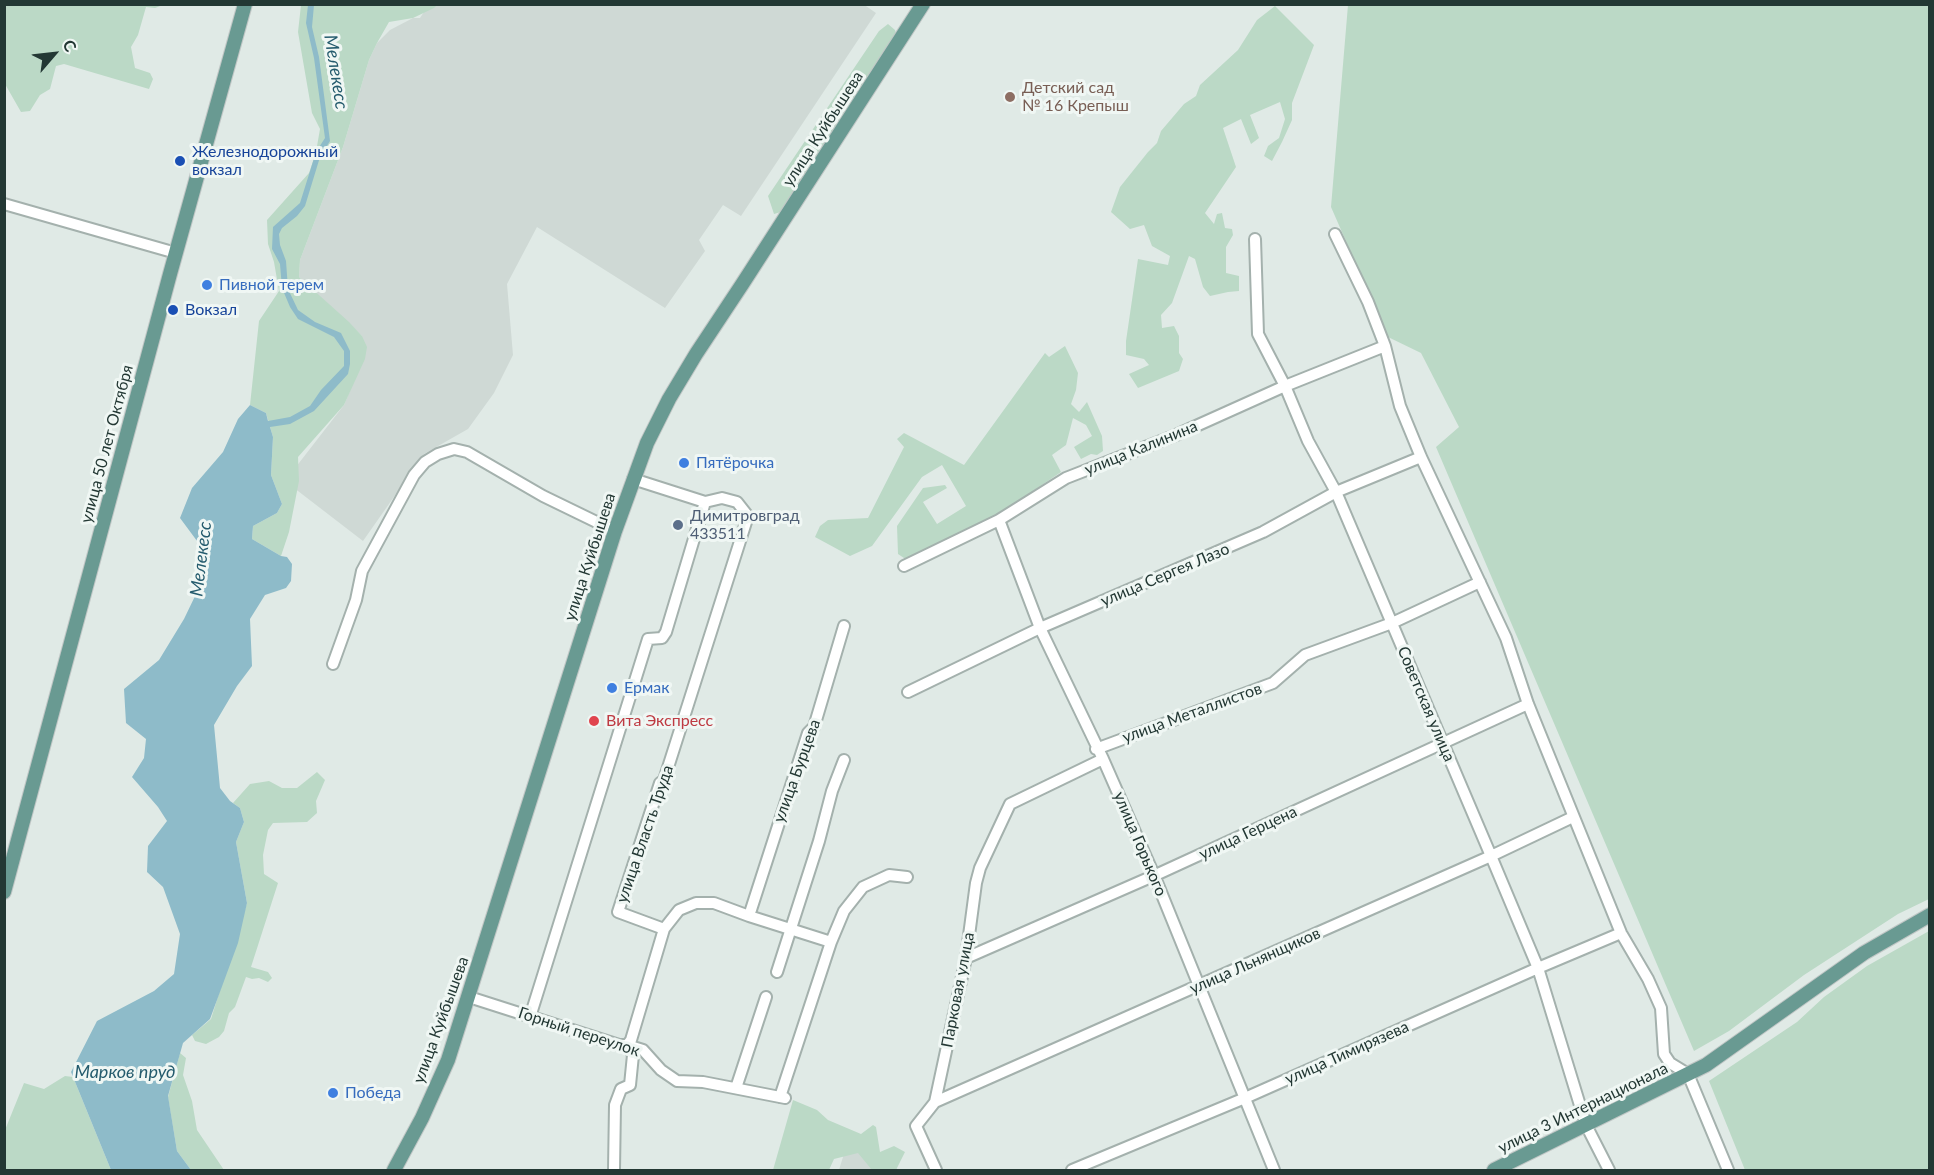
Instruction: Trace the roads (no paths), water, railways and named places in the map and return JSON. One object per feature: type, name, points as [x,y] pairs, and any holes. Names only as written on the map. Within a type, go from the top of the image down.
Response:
[{"type":"main road","name":"улица 50 лет Октября","points":[[4,892],[245,4]]},
{"type":"main road","name":"улица Куйбышева","points":[[394,1170],[422,1118],[448,1060],[615,531],[647,443],[664,408],[696,354],[923,4]]},
{"type":"main road","name":"улица 3 Интернационала","points":[[1494,1170],[1706,1065],[1864,953],[1929,915]]},
{"type":"street","points":[[4,204],[176,253]]},
{"type":"street","points":[[1335,234],[1368,302],[1385,346],[1400,406],[1421,457],[1506,638],[1528,704],[1621,933],[1648,979],[1661,1008],[1664,1054],[1670,1063],[1688,1074],[1728,1170]]},
{"type":"street","name":"Советская улица","points":[[1255,239],[1258,334],[1285,386],[1308,441],[1336,492],[1491,856],[1538,968],[1586,1125],[1609,1170]]},
{"type":"street","name":"улица Калинина","points":[[904,566],[999,520],[1065,478],[1176,435],[1285,386],[1385,346]]},
{"type":"street","points":[[333,664],[356,600],[362,571],[414,475],[424,462],[438,454],[454,449],[467,452],[543,496],[615,531]]},
{"type":"street","name":"улица Сергея Лазо","points":[[908,692],[1040,628],[1263,532],[1336,492],[1421,457]]},
{"type":"street","points":[[530,1017],[648,639],[662,638],[666,632],[705,502],[633,479]]},
{"type":"street","name":"улица Власть Труда","points":[[664,929],[618,912],[660,783],[664,780],[748,516],[737,502],[722,498],[705,502]]},
{"type":"street","name":"улица Горького","points":[[999,520],[1040,628],[1103,759],[1154,875],[1274,1170]]},
{"type":"street","name":"улица Металлистов","points":[[1096,748],[1273,683],[1305,655],[1392,623],[1480,582]]},
{"type":"street","name":"улица Бурцева","points":[[749,916],[808,733],[814,727],[844,626]]},
{"type":"street","name":"улица Герцена","points":[[966,958],[1528,704]]},
{"type":"street","name":"Парковая улица","points":[[936,1170],[916,1126],[935,1102],[966,958],[980,868],[1010,804],[1103,759]]},
{"type":"street","points":[[777,972],[832,791],[844,760]]},
{"type":"street","name":"улица Льнянщиков","points":[[935,1102],[1491,856],[1573,817]]},
{"type":"street","points":[[614,1170],[615,1106],[621,1089],[630,1085],[633,1055],[627,1045],[631,1040],[664,929],[679,910],[696,903],[714,903],[831,942],[844,911],[862,887],[889,875],[907,877]]},
{"type":"street","name":"улица Тимирязева","points":[[1072,1170],[1245,1098],[1621,933]]},
{"type":"street","name":"Горный переулок","points":[[468,997],[619,1045],[643,1050],[661,1070],[677,1081],[703,1082],[783,1097],[831,942]]},
{"type":"street","points":[[736,1088],[766,997]]},
{"type":"water","name":"Марков пруд","points":[[308,5],[314,5],[312,27],[319,57],[330,141],[320,157],[305,206],[282,228],[279,234],[280,245],[286,261],[288,289],[298,310],[315,322],[341,333],[350,351],[350,364],[348,374],[314,411],[290,424],[270,427],[273,437],[271,475],[282,504],[277,513],[253,526],[252,539],[281,556],[287,557],[292,564],[291,581],[286,588],[265,595],[250,619],[252,666],[214,725],[220,788],[230,801],[240,808],[244,822],[236,842],[247,903],[238,943],[210,1019],[183,1043],[168,1096],[177,1151],[191,1170],[111,1170],[71,1072],[97,1021],[154,991],[174,974],[180,934],[163,887],[147,872],[148,846],[167,821],[132,777],[144,758],[146,739],[126,723],[124,689],[159,660],[184,619],[197,592],[200,545],[180,518],[192,488],[223,452],[238,419],[250,405],[266,413],[268,421],[290,417],[310,406],[321,390],[344,366],[344,351],[334,337],[298,319],[290,307],[282,288],[280,264],[272,249],[273,227],[300,203],[316,152],[325,138],[314,58],[306,23]]},
{"type":"place","name":"Детский сад № 16 Крепыш","points":[[1010,97]]},
{"type":"place","name":"Железнодорожный вокзал","points":[[180,161]]},
{"type":"place","name":"Пивной терем","points":[[207,285]]},
{"type":"place","name":"Вокзал","points":[[173,310]]},
{"type":"place","name":"Пятёрочка","points":[[684,463]]},
{"type":"place","name":"Димитровград 433511","points":[[678,525]]},
{"type":"place","name":"Ермак","points":[[612,688]]},
{"type":"place","name":"Вита Экспресс","points":[[594,721]]},
{"type":"place","name":"Победа","points":[[333,1093]]},
{"type":"water label","name":"Мелекесс","points":[[336,72]]},
{"type":"water label","name":"Мелекесс","points":[[201,559]]}]
